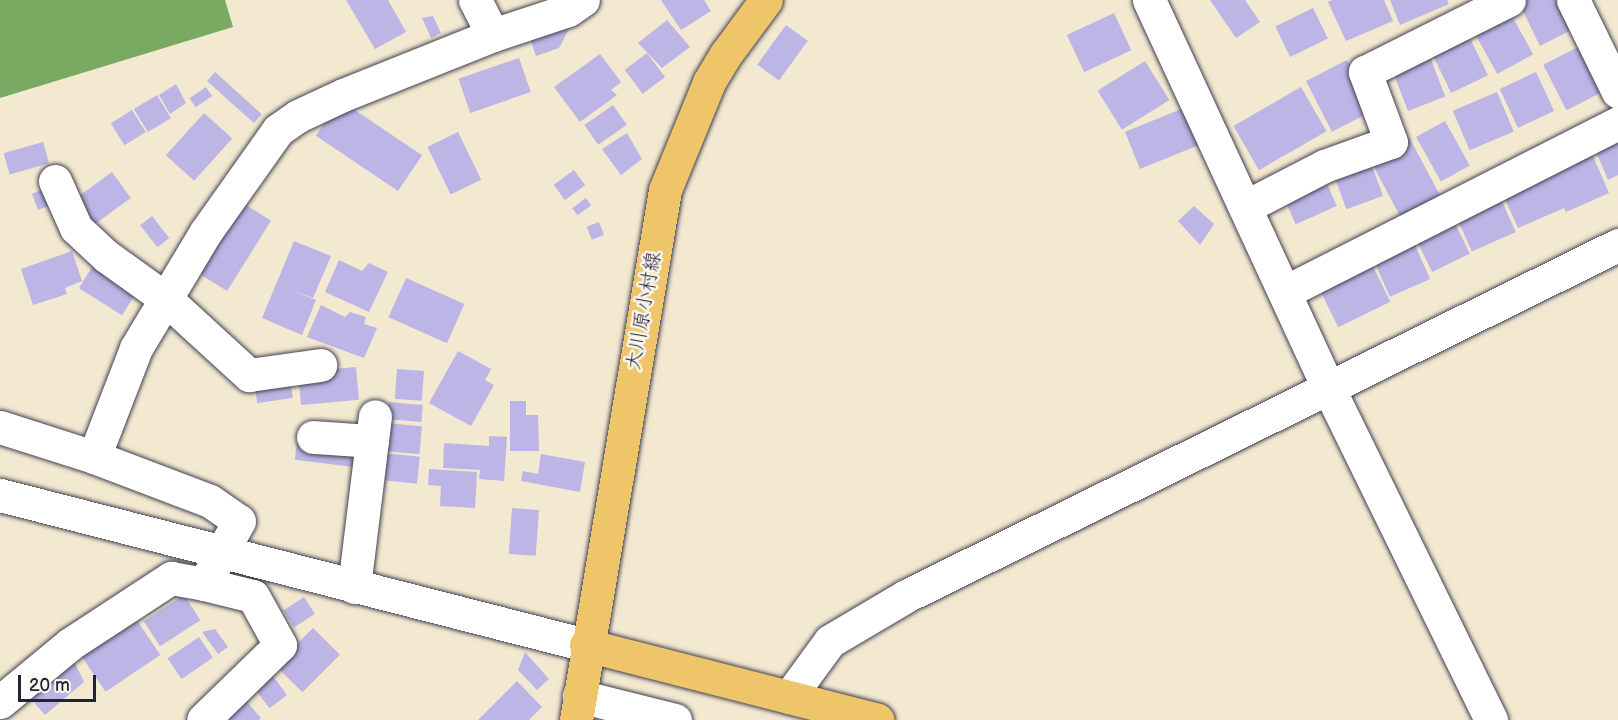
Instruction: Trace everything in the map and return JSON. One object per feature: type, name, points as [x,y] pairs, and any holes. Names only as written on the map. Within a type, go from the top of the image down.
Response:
[{"type":"main road","name":"大川原小村線","points":[[578,708],[586,645],[664,190],[709,82],[726,54],[766,0]]},
{"type":"main road","points":[[586,645],[878,720]]},
{"type":"street","points":[[475,0],[493,35]]},
{"type":"street","points":[[94,457],[136,348],[205,233],[278,129],[319,106],[493,35],[568,10],[583,0]]},
{"type":"street","points":[[1245,207],[1324,166],[1391,142],[1365,72],[1509,0]]},
{"type":"street","points":[[1574,0],[1618,92]]},
{"type":"street","points":[[1150,1],[1328,387],[1491,720]]},
{"type":"street","points":[[1285,292],[1618,123]]},
{"type":"street","points":[[55,181],[76,228],[106,256],[166,299],[249,375],[306,358]]},
{"type":"street","points":[[789,697],[830,641],[906,596],[1618,245]]},
{"type":"street","points":[[0,427],[94,457],[210,501],[239,521],[223,554],[204,584]]},
{"type":"street","points":[[313,437],[374,429],[354,587]]},
{"type":"street","points":[[0,495],[223,554],[586,645]]},
{"type":"street","points":[[0,702],[70,644],[171,578],[253,596],[280,645],[203,720]]},
{"type":"street","points":[[578,708],[675,720]]},
{"type":"green space","points":[[0,0],[225,0],[233,27],[0,98]]},
{"type":"building","points":[[346,0],[388,0],[406,32],[375,49]]},
{"type":"building","points":[[661,0],[704,0],[711,11],[681,30]]},
{"type":"building","points":[[1210,0],[1245,0],[1260,22],[1236,38]]},
{"type":"building","points":[[1332,0],[1384,0],[1393,21],[1346,41],[1328,2]]},
{"type":"building","points":[[1390,0],[1447,0],[1449,4],[1400,25]]},
{"type":"building","points":[[1566,0],[1579,26],[1540,46],[1518,1]]},
{"type":"building","points":[[1507,7],[1533,54],[1497,74],[1471,27]]},
{"type":"building","points":[[1313,8],[1328,39],[1290,57],[1275,26]]},
{"type":"building","points":[[1114,13],[1131,50],[1084,72],[1067,35]]},
{"type":"building","points":[[433,16],[441,33],[431,38],[422,18]]},
{"type":"building","points":[[575,17],[559,48],[536,56],[528,33]]},
{"type":"building","points":[[667,20],[690,47],[662,68],[638,43]]},
{"type":"building","points":[[786,25],[808,41],[779,81],[757,65]]},
{"type":"building","points":[[1467,32],[1488,75],[1451,93],[1430,50]]},
{"type":"building","points":[[1586,43],[1609,88],[1566,110],[1543,65]]},
{"type":"building","points":[[1427,49],[1445,97],[1408,111],[1390,63]]},
{"type":"building","points":[[647,53],[665,77],[643,94],[625,70]]},
{"type":"building","points":[[600,54],[621,82],[611,90],[617,95],[580,122],[554,87]]},
{"type":"building","points":[[519,58],[531,92],[470,113],[458,79]]},
{"type":"building","points":[[1347,60],[1373,111],[1332,132],[1306,81]]},
{"type":"building","points":[[1145,61],[1169,100],[1122,130],[1098,91]]},
{"type":"building","points":[[215,72],[262,114],[254,123],[207,81]]},
{"type":"building","points":[[1536,72],[1554,111],[1518,128],[1500,89]]},
{"type":"building","points":[[176,84],[186,103],[170,114],[159,95]]},
{"type":"building","points":[[206,87],[212,96],[196,107],[189,98]]},
{"type":"building","points":[[1301,87],[1326,131],[1259,170],[1233,126]]},
{"type":"building","points":[[1497,92],[1514,132],[1470,150],[1453,111]]},
{"type":"building","points":[[157,95],[171,118],[148,132],[134,109]]},
{"type":"building","points":[[340,100],[422,155],[398,191],[316,136]]},
{"type":"building","points":[[613,105],[627,125],[598,145],[584,125]]},
{"type":"building","points":[[1189,106],[1204,143],[1140,169],[1125,132]]},
{"type":"building","points":[[132,110],[146,132],[125,145],[111,123]]},
{"type":"building","points":[[204,113],[232,138],[194,181],[166,155]]},
{"type":"building","points":[[1445,121],[1470,166],[1441,182],[1416,137]]},
{"type":"building","points":[[1618,131],[1618,175],[1608,180],[1592,142]]},
{"type":"building","points":[[458,132],[481,180],[451,195],[427,147]]},
{"type":"building","points":[[627,133],[642,159],[621,175],[602,149]]},
{"type":"building","points":[[1409,137],[1440,195],[1400,216],[1369,158]]},
{"type":"building","points":[[43,142],[49,163],[10,174],[4,153]]},
{"type":"building","points":[[1589,147],[1609,193],[1566,212],[1564,208],[1518,228],[1499,186]]},
{"type":"building","points":[[1371,163],[1383,196],[1346,209],[1334,176]]},
{"type":"building","points":[[574,170],[585,185],[565,200],[554,185]]},
{"type":"building","points":[[112,172],[131,198],[91,227],[72,201]]},
{"type":"building","points":[[1323,175],[1337,206],[1296,224],[1282,193]]},
{"type":"building","points":[[55,183],[61,201],[38,210],[32,194]]},
{"type":"building","points":[[1497,190],[1516,232],[1472,252],[1453,210]]},
{"type":"building","points":[[586,198],[591,205],[578,215],[572,208]]},
{"type":"building","points":[[238,200],[271,221],[227,291],[194,270]]},
{"type":"building","points":[[1194,206],[1214,224],[1200,245],[1178,221]]},
{"type":"building","points":[[1451,215],[1470,254],[1432,272],[1413,233]]},
{"type":"building","points":[[152,216],[169,238],[157,247],[140,225]]},
{"type":"building","points":[[599,222],[604,235],[592,240],[587,227]]},
{"type":"building","points":[[1411,236],[1430,279],[1390,297],[1371,254]]},
{"type":"building","points":[[294,241],[331,256],[313,298],[291,290],[316,300],[302,335],[262,318]]},
{"type":"building","points":[[72,251],[82,281],[65,288],[67,294],[33,305],[21,269]]},
{"type":"building","points":[[99,256],[142,283],[122,315],[79,288]]},
{"type":"building","points":[[1368,256],[1390,302],[1338,327],[1316,281]]},
{"type":"building","points":[[339,260],[362,271],[369,263],[388,272],[369,312],[325,292]]},
{"type":"building","points":[[406,278],[464,304],[447,343],[389,317]]},
{"type":"building","points":[[321,305],[345,317],[350,312],[366,317],[364,324],[377,328],[364,358],[307,337]]},
{"type":"building","points":[[458,351],[491,369],[485,380],[494,385],[471,426],[429,403]]},
{"type":"building","points":[[356,367],[359,400],[301,405],[298,372]]},
{"type":"building","points":[[397,369],[424,371],[422,401],[395,399]]},
{"type":"building","points":[[289,373],[293,398],[257,403],[253,379]]},
{"type":"building","points":[[510,401],[526,401],[526,415],[538,415],[539,451],[510,451]]},
{"type":"building","points":[[389,402],[423,405],[421,422],[388,419]]},
{"type":"building","points":[[385,423],[422,426],[419,454],[383,451]]},
{"type":"building","points":[[489,436],[507,437],[504,481],[479,479],[480,470],[443,468],[444,443],[489,446]]},
{"type":"building","points":[[297,442],[356,449],[353,467],[295,460]]},
{"type":"building","points":[[383,453],[420,457],[417,484],[380,480]]},
{"type":"building","points":[[541,454],[585,462],[580,492],[521,481],[523,471],[538,474]]},
{"type":"building","points":[[429,469],[477,472],[475,508],[440,506],[441,486],[428,485]]},
{"type":"building","points":[[512,508],[539,510],[536,556],[509,554]]},
{"type":"building","points":[[184,595],[200,620],[160,646],[144,621]]},
{"type":"building","points":[[304,597],[315,614],[294,627],[283,611]]},
{"type":"building","points":[[134,616],[160,655],[106,692],[79,653]]},
{"type":"building","points":[[313,628],[340,655],[302,692],[276,665]]},
{"type":"building","points":[[215,629],[228,647],[218,654],[202,632]]},
{"type":"building","points":[[199,637],[213,658],[181,679],[167,658]]},
{"type":"building","points":[[525,652],[549,679],[537,690],[518,670]]},
{"type":"building","points":[[72,657],[84,682],[45,715],[25,692]]},
{"type":"building","points":[[269,671],[287,695],[269,708],[251,684]]},
{"type":"building","points":[[517,681],[542,707],[529,720],[478,720]]},
{"type":"building","points":[[242,696],[261,718],[259,720],[215,720]]}]
